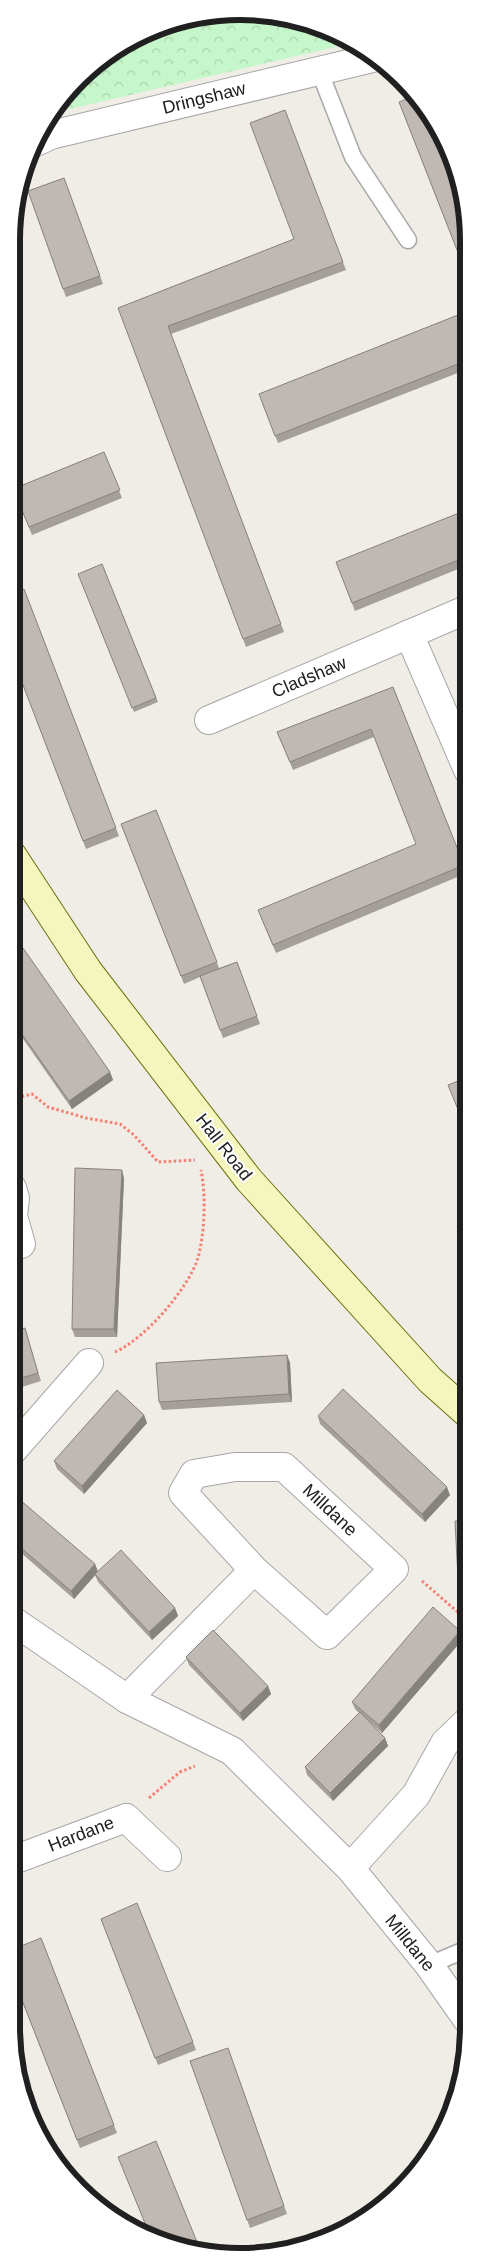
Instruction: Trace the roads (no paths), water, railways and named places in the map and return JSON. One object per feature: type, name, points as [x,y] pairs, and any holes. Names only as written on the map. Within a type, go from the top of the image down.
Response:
[{"type":"street","name":"Dringshaw","points":[[46,138],[364,58]]},
{"type":"street","name":"Cladshaw","points":[[210,720],[460,612]]},
{"type":"street","points":[[409,634],[460,752]]},
{"type":"street","name":"Hall Road","points":[[20,867],[88,971],[249,1180],[430,1380],[460,1407]]},
{"type":"street","points":[[20,1442],[89,1363]]},
{"type":"street","name":"Milldane","points":[[284,1466],[394,1569],[327,1634],[254,1570],[183,1493],[194,1474],[235,1467],[284,1466]]},
{"type":"street","points":[[127,1699],[254,1570]]},
{"type":"street","name":"Milldane","points":[[20,1625],[127,1699],[232,1751],[350,1868],[429,1965],[460,2009]]},
{"type":"street","points":[[350,1868],[416,1795],[445,1743],[460,1729]]},
{"type":"street","name":"Hardane","points":[[20,1857],[126,1818],[167,1857]]},
{"type":"lane","points":[[319,70],[353,157],[408,240]]},
{"type":"lane","points":[[429,1965],[460,1952]]}]
